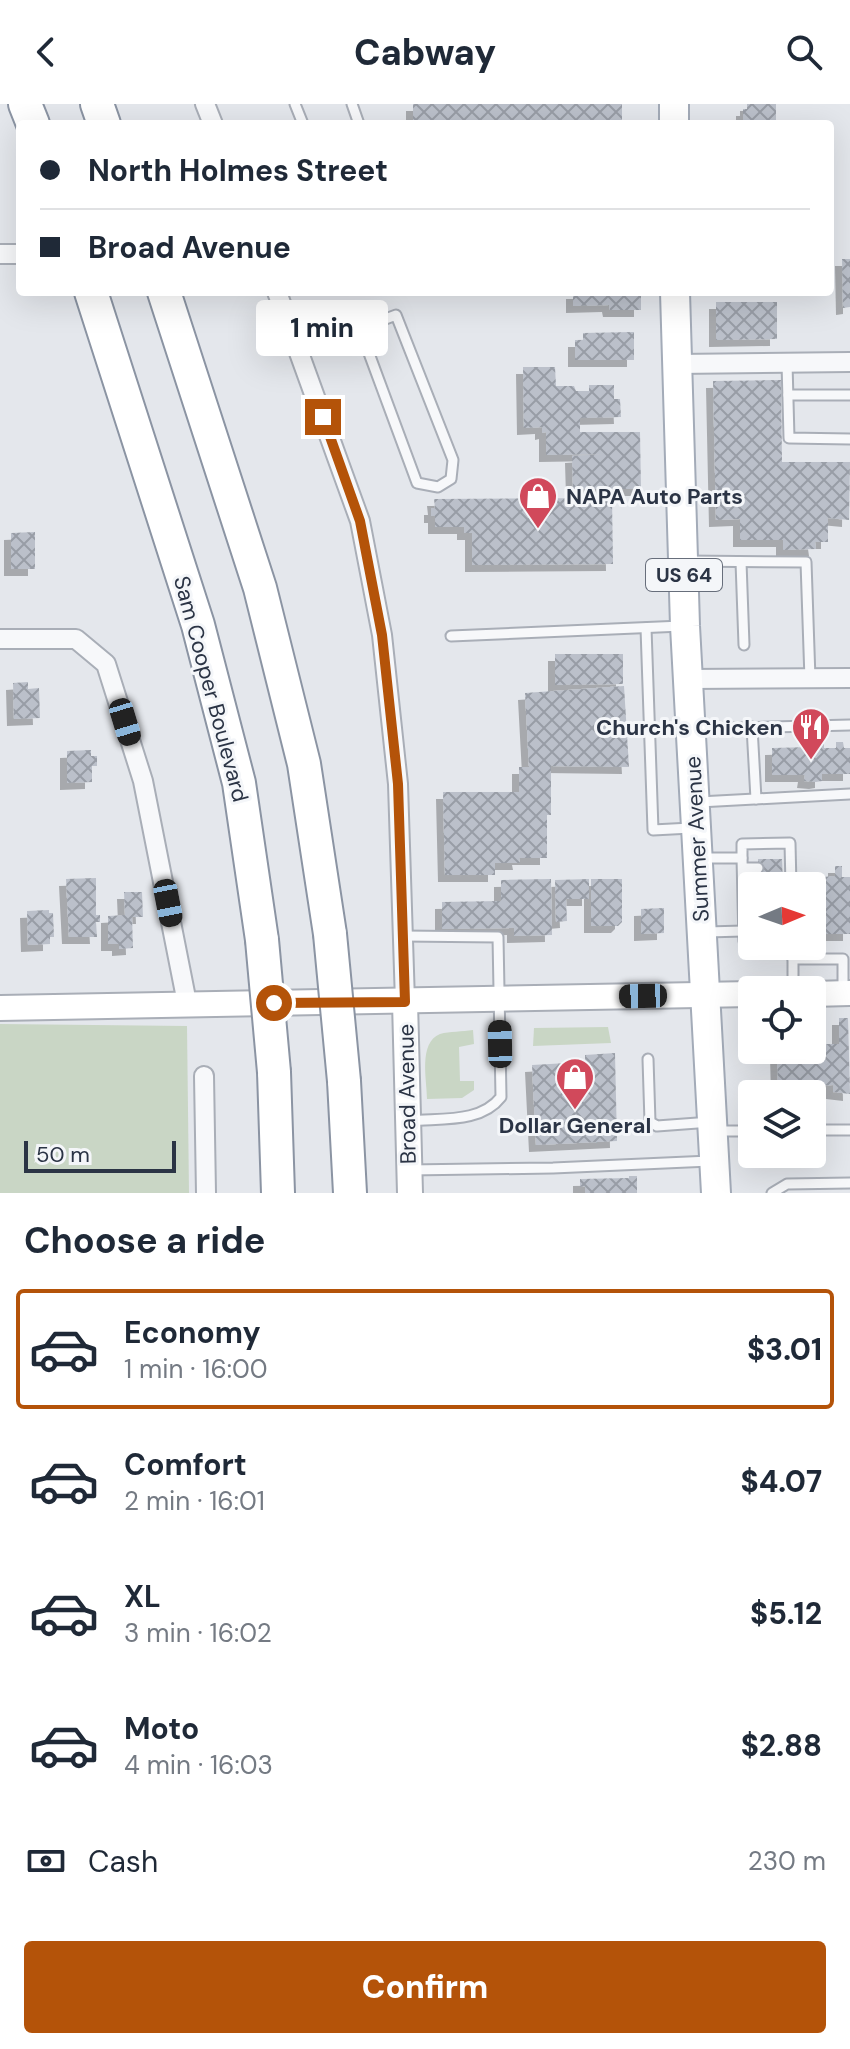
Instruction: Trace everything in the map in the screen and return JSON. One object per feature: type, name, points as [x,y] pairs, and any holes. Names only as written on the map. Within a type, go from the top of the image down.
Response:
[{"type":"highway","name":"Sam Cooper Boulevard","points":[[92,296],[198,625],[239,783],[262,940],[274,1072],[278,1193]]},
{"type":"highway","points":[[165,296],[260,588],[304,764],[330,934],[344,1081],[350,1193]]},
{"type":"main road","name":"Summer Avenue","points":[[675,296],[685,626],[716,1193]]},
{"type":"main road","points":[[826,994],[846,993]]},
{"type":"main road","points":[[0,1008],[738,994]]},
{"type":"main road","name":"Broad Avenue","points":[[405,1002],[409,1181]]},
{"type":"street","name":"Broad Avenue","points":[[278,296],[360,521],[382,635],[398,784],[405,1002]]},
{"type":"street","points":[[677,364],[850,362]]},
{"type":"street","points":[[0,639],[76,639],[106,664],[143,781],[187,1003]]},
{"type":"street","points":[[689,679],[850,678]]},
{"type":"street","points":[[204,1076],[206,1193]]},
{"type":"lane","points":[[299,352],[396,315],[453,460],[451,479],[438,487],[417,483],[360,329]]},
{"type":"lane","points":[[787,363],[789,438],[850,439]]},
{"type":"lane","points":[[788,395],[850,395]]},
{"type":"lane","points":[[683,561],[806,562],[810,679]]},
{"type":"lane","points":[[741,562],[744,645]]},
{"type":"lane","points":[[451,636],[685,626]]},
{"type":"lane","points":[[646,628],[653,830],[756,799],[850,794]]},
{"type":"lane","points":[[691,729],[850,725]]},
{"type":"lane","points":[[752,727],[756,799]]},
{"type":"lane","points":[[744,872],[742,844],[790,843],[787,872]]},
{"type":"lane","points":[[698,858],[758,868]]},
{"type":"lane","points":[[701,932],[738,931]]},
{"type":"lane","points":[[403,936],[498,937],[500,999],[501,1097],[493,1107],[479,1115],[408,1121]]},
{"type":"lane","points":[[826,959],[843,959],[846,993]]},
{"type":"lane","points":[[648,1059],[650,1122],[657,1126],[738,1129]]},
{"type":"lane","points":[[826,1130],[850,1130]]},
{"type":"lane","points":[[409,1181],[553,1168],[714,1160]]},
{"type":"lane","points":[[772,1193],[787,1184],[850,1183]]},
{"type":"green space","points":[[0,1024],[187,1026],[189,1193],[0,1193]]},
{"type":"green space","points":[[608,1027],[611,1043],[533,1046],[534,1028]]},
{"type":"green space","points":[[473,1030],[474,1044],[459,1047],[460,1081],[474,1081],[474,1090],[462,1098],[427,1099],[425,1063],[433,1039],[444,1033]]},
{"type":"building","points":[[413,104],[622,104],[622,120],[413,120]]},
{"type":"building","points":[[747,104],[776,104],[776,120],[743,120],[743,109],[747,109]]},
{"type":"building","points":[[842,259],[850,259],[850,307],[843,308]]},
{"type":"building","points":[[573,296],[641,296],[641,310],[610,310],[609,305],[573,306]]},
{"type":"building","points":[[716,302],[777,302],[777,339],[716,340]]},
{"type":"building","points":[[634,332],[634,360],[575,360],[575,340],[583,340],[583,333]]},
{"type":"building","points":[[523,367],[555,367],[556,386],[574,386],[576,391],[589,391],[589,385],[614,385],[614,399],[620,399],[621,417],[580,418],[580,432],[640,432],[641,489],[573,489],[572,456],[604,454],[546,455],[546,432],[542,433],[542,427],[524,428]]},
{"type":"building","points":[[781,380],[782,462],[850,462],[849,520],[828,518],[828,542],[815,542],[816,549],[783,550],[783,540],[740,540],[740,519],[716,520],[713,381]]},
{"type":"building","name":"NAPA Auto Parts","points":[[612,498],[613,564],[472,565],[472,533],[464,533],[464,527],[435,527],[435,516],[431,516],[431,508],[435,508],[434,499]]},
{"type":"building","points":[[35,532],[35,569],[11,569],[11,533]]},
{"type":"building","points":[[555,654],[623,654],[623,684],[555,685]]},
{"type":"building","points":[[28,682],[28,689],[39,688],[40,718],[14,719],[13,683]]},
{"type":"building","points":[[624,686],[629,767],[551,766],[547,858],[519,858],[520,863],[495,863],[495,875],[445,875],[443,792],[519,792],[519,767],[529,767],[525,693]]},
{"type":"building","name":"Church's Chicken","points":[[811,742],[824,742],[824,748],[836,748],[836,742],[843,742],[844,748],[850,748],[850,774],[822,774],[822,781],[816,782],[804,781],[805,775],[772,775],[772,748],[811,747]]},
{"type":"building","points":[[91,750],[91,756],[97,756],[97,766],[92,766],[92,782],[67,783],[67,751]]},
{"type":"building","points":[[758,859],[782,859],[782,872],[758,872]]},
{"type":"building","points":[[835,866],[842,866],[842,877],[850,877],[850,934],[826,934],[826,877],[835,876]]},
{"type":"building","points":[[96,878],[96,915],[100,915],[100,922],[96,922],[97,937],[69,937],[66,879]]},
{"type":"building","points":[[551,879],[552,935],[514,936],[514,928],[442,929],[442,902],[501,901],[501,880]]},
{"type":"building","points":[[589,879],[589,899],[566,899],[567,921],[556,922],[555,880]]},
{"type":"building","points":[[591,879],[622,879],[622,922],[618,926],[591,926]]},
{"type":"building","points":[[124,892],[142,892],[143,917],[132,917],[133,948],[119,949],[119,944],[108,944],[108,916],[125,915]]},
{"type":"building","points":[[664,908],[664,933],[641,934],[641,909]]},
{"type":"building","points":[[49,910],[53,913],[54,937],[50,937],[50,944],[28,945],[27,911]]},
{"type":"building","points":[[839,1018],[848,1018],[850,1094],[833,1092],[833,1085],[826,1085],[826,1080],[778,1080],[777,1064],[826,1064],[826,1044],[839,1044]]},
{"type":"building","name":"Dollar General","points":[[615,1053],[617,1141],[536,1145],[532,1065],[585,1062],[585,1055]]},
{"type":"building","points":[[637,1176],[637,1193],[585,1193],[585,1186],[580,1187],[580,1179]]},
{"type":"place","name":"NAPA Auto Parts","points":[[538,530]]},
{"type":"place","name":"Church's Chicken","points":[[811,761]]},
{"type":"place","name":"Dollar General","points":[[575,1111]]},
{"type":"route","points":[[274,1003],[405,1002],[398,784],[382,635],[360,521],[323,417]]}]
